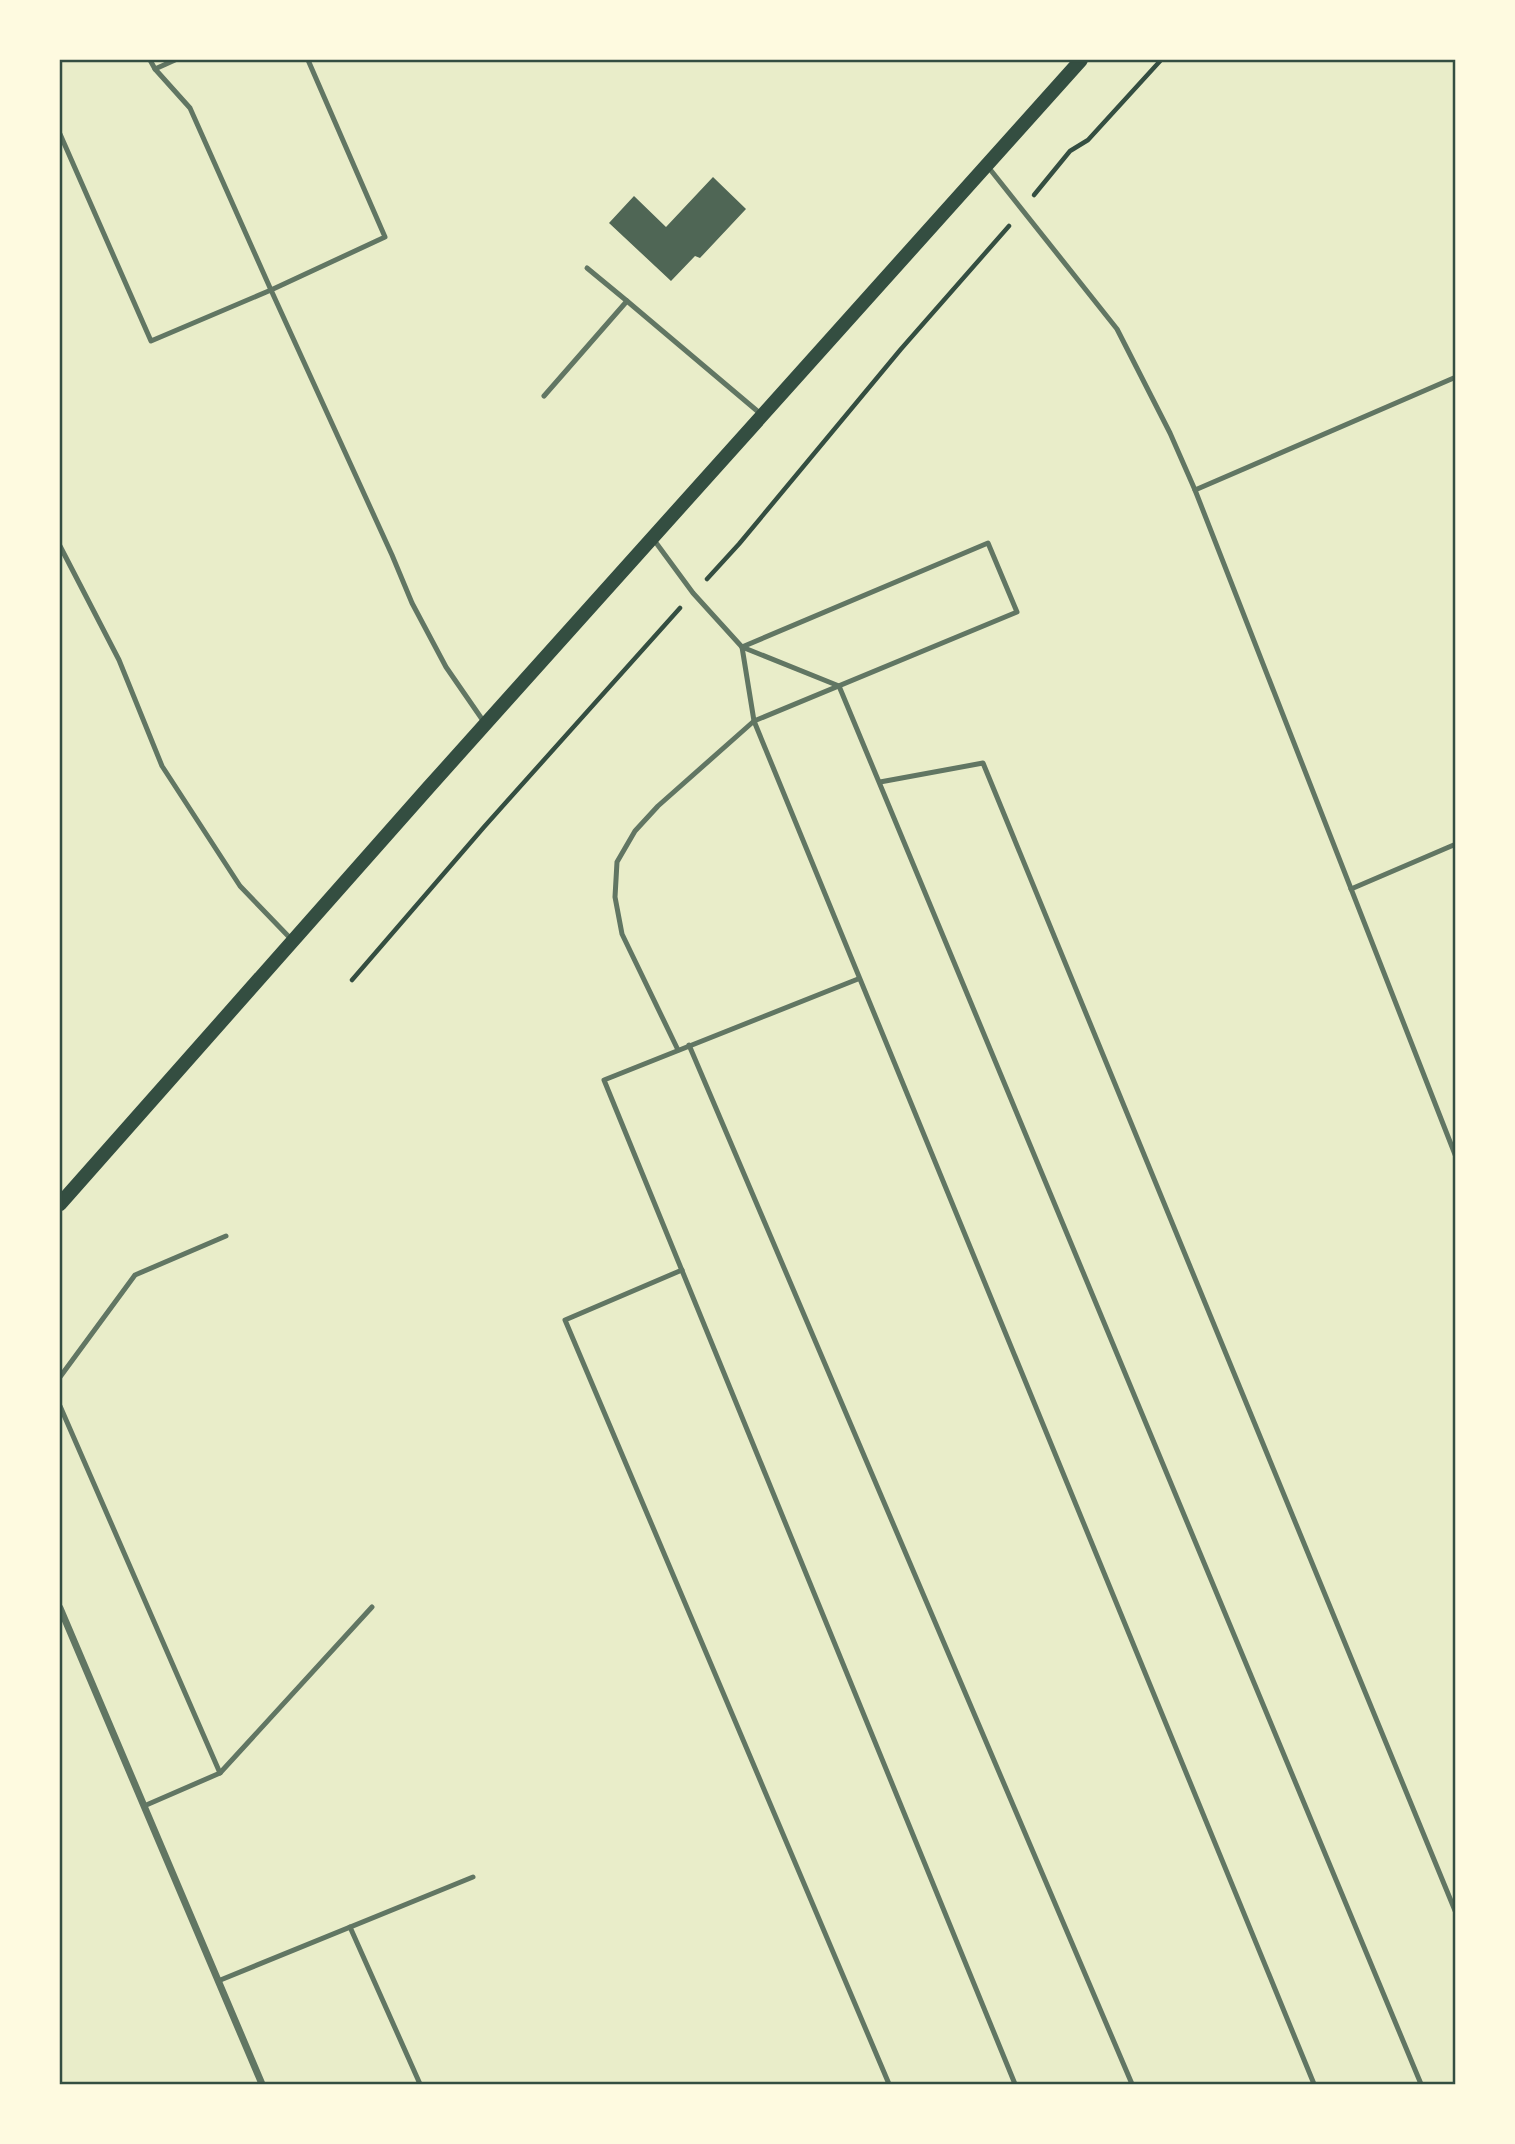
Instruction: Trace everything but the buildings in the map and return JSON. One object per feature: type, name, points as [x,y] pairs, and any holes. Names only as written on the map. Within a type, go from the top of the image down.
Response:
[{"type":"main road","points":[[60,1204],[485,724],[1081,60]]},
{"type":"street","points":[[60,1608],[262,2084]]},
{"type":"lane","points":[[150,60],[190,108],[431,642],[485,724]]},
{"type":"lane","points":[[155,69],[175,60]]},
{"type":"lane","points":[[60,134],[151,341],[386,237],[308,60]]},
{"type":"lane","points":[[987,165],[1116,330],[1170,433],[1195,490],[1455,1157]]},
{"type":"lane","points":[[587,268],[762,415]]},
{"type":"lane","points":[[544,396],[627,301]]},
{"type":"lane","points":[[1195,490],[1455,377]]},
{"type":"lane","points":[[653,538],[693,593],[742,648],[839,686],[1421,2084]]},
{"type":"lane","points":[[678,1050],[622,934],[615,897],[617,862],[635,831],[658,806],[754,721],[1017,612],[988,543],[742,648]]},
{"type":"lane","points":[[60,547],[118,660],[162,766],[240,886],[293,941]]},
{"type":"lane","points":[[742,648],[754,721],[1314,2084]]},
{"type":"lane","points":[[880,782],[983,763],[1455,1913]]},
{"type":"lane","points":[[1351,889],[1455,844]]},
{"type":"lane","points":[[858,979],[604,1080],[1015,2084]]},
{"type":"lane","points":[[689,1045],[1132,2084]]},
{"type":"lane","points":[[60,1377],[135,1275],[226,1236]]},
{"type":"lane","points":[[681,1270],[565,1320],[889,2084]]},
{"type":"lane","points":[[60,1406],[220,1773]]},
{"type":"lane","points":[[144,1805],[220,1773],[372,1607]]},
{"type":"lane","points":[[218,1981],[472,1877]]},
{"type":"lane","points":[[350,1927],[420,2084]]},
{"type":"path","points":[[352,980],[484,827],[740,544],[1070,151],[1088,140],[1161,60]]}]
